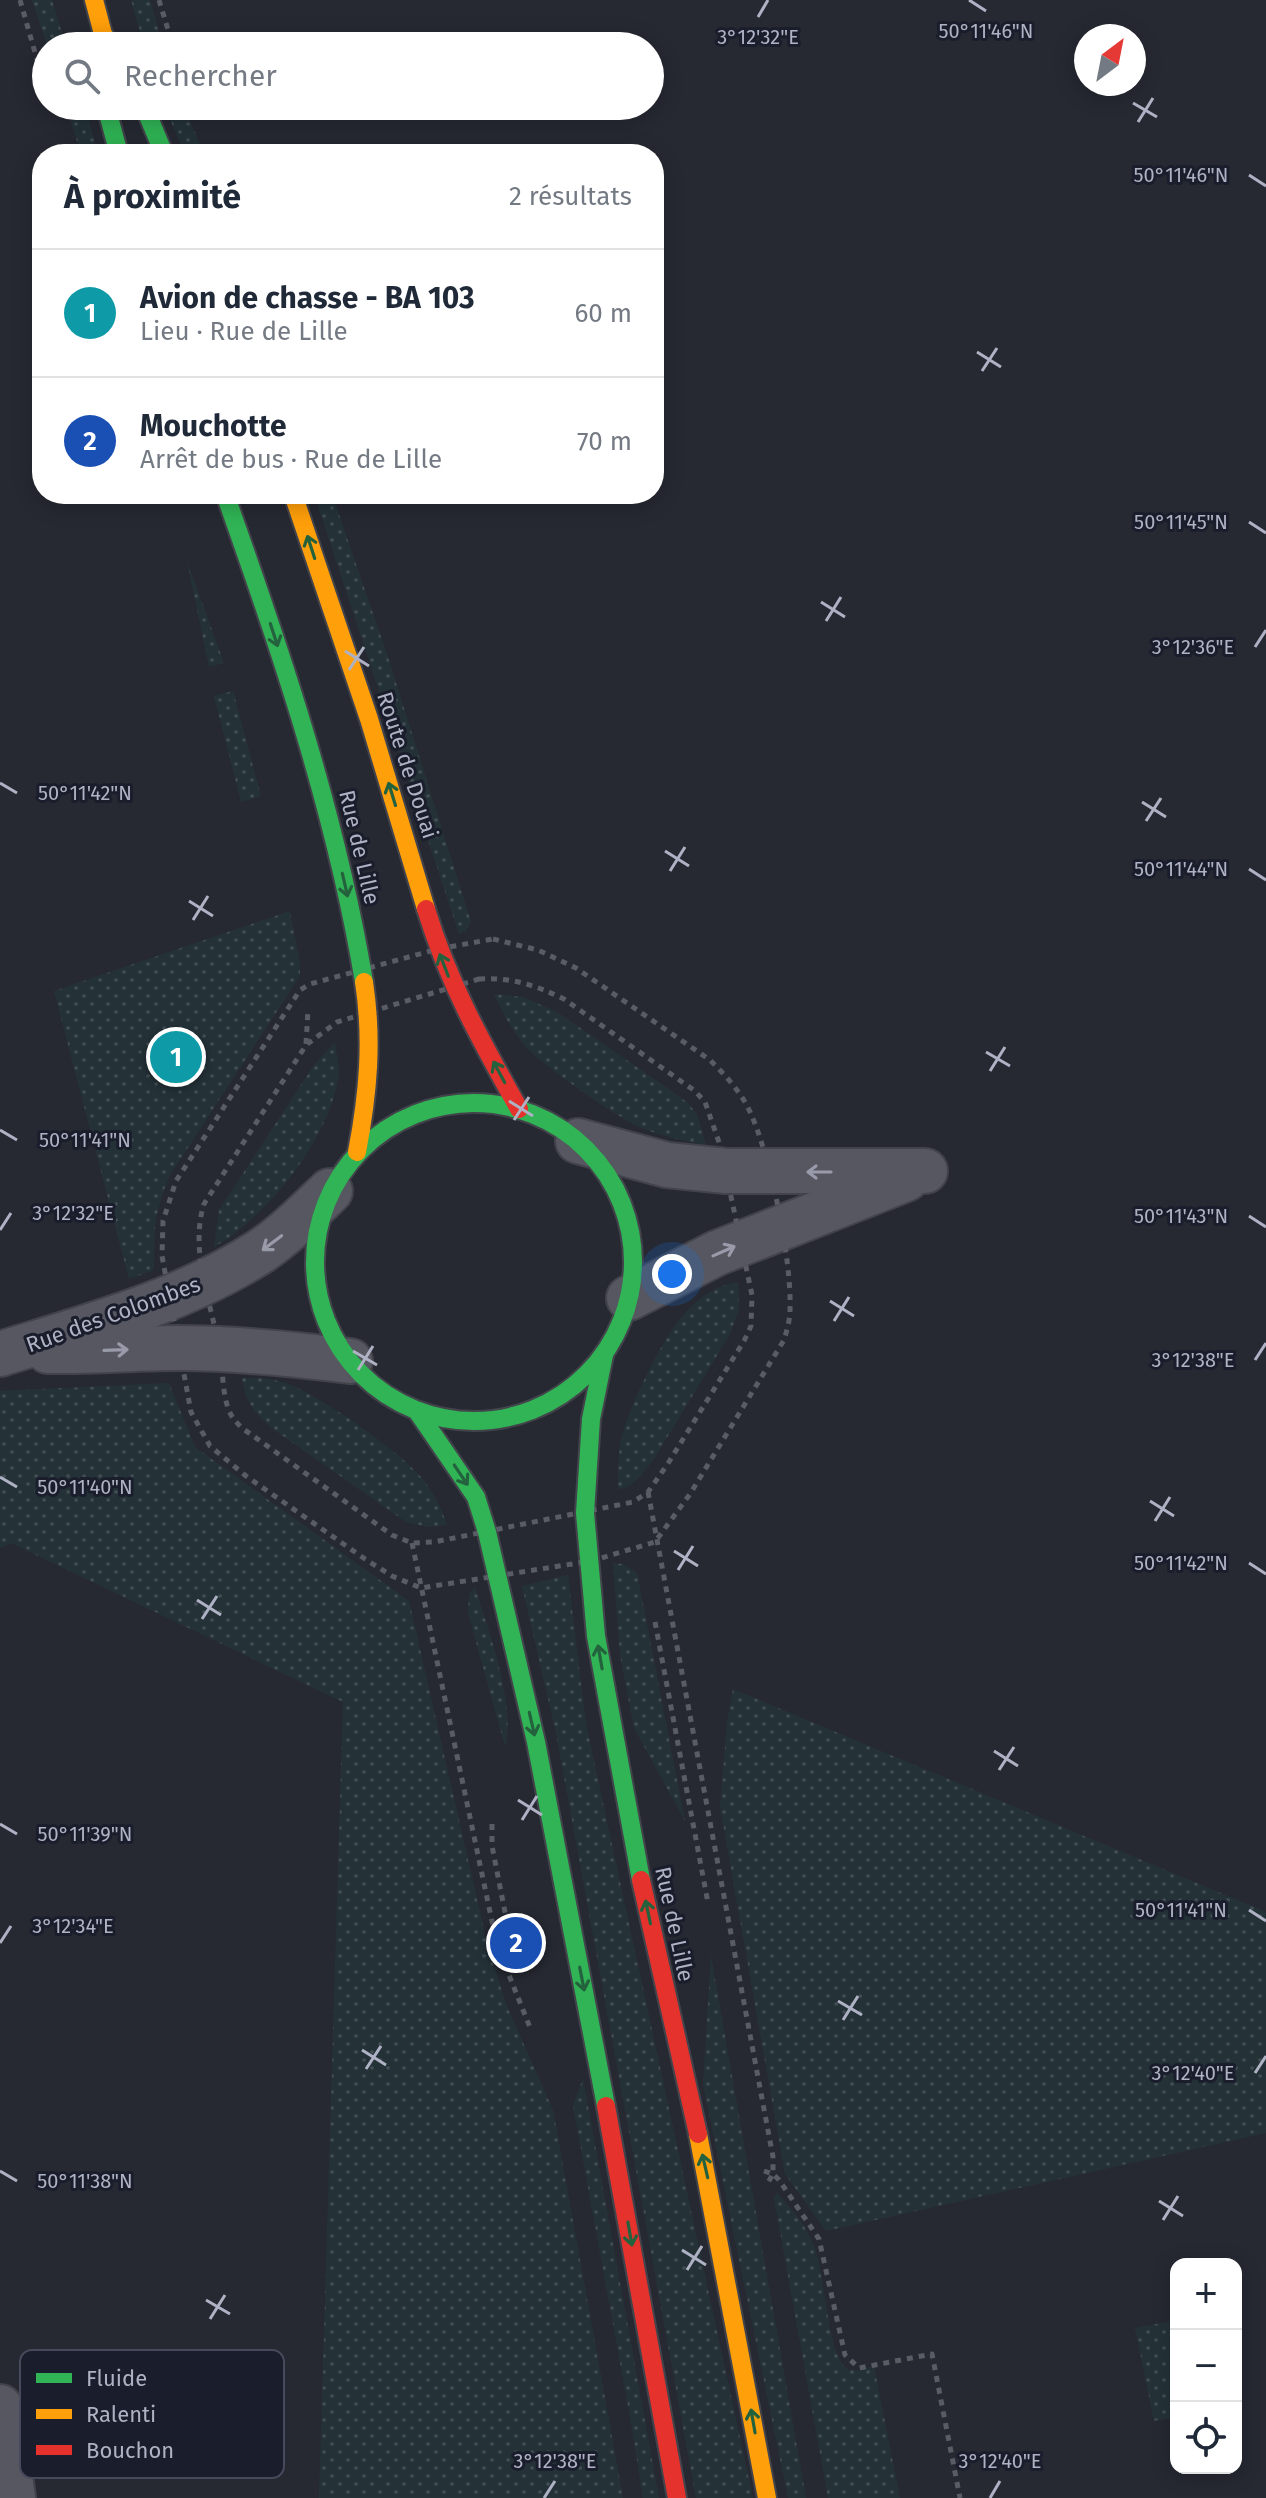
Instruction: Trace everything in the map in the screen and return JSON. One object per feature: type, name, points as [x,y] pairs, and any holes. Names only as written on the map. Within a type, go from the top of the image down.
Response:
[{"type":"main road","points":[[94,0],[102,32]]},
{"type":"main road","points":[[110,120],[116,144]]},
{"type":"main road","points":[[150,120],[160,144]]},
{"type":"main road","name":"Rue de Lille","points":[[229,504],[326,802],[350,904],[370,1054],[357,1152]]},
{"type":"main road","name":"Route de Douai","points":[[296,504],[416,869],[438,949]]},
{"type":"main road","points":[[438,949],[453,987],[519,1109]]},
{"type":"main road","points":[[488,1102],[542,1118],[578,1141],[607,1173],[624,1209],[633,1250],[629,1298],[620,1325],[604,1355],[579,1382],[562,1394],[524,1413],[480,1421],[437,1417],[417,1411],[380,1390],[350,1361],[327,1325],[315,1265],[316,1239],[330,1191],[357,1152],[390,1125],[419,1112],[450,1104],[488,1102]]},
{"type":"main road","name":"Rue de Lille","points":[[604,1355],[591,1419],[585,1513],[596,1636],[634,1847],[710,2189],[767,2498]]},
{"type":"main road","points":[[417,1411],[476,1497],[487,1532],[536,1742],[592,2026],[677,2498]]},
{"type":"street","points":[[578,1141],[667,1165],[726,1171],[925,1171],[761,1237],[629,1298]]},
{"type":"street","name":"Rue des Colombes","points":[[5,1353],[187,1290],[264,1249],[330,1191]]},
{"type":"street","name":"Rue des Colombes","points":[[5,1353],[199,1349],[278,1351],[350,1361]]},
{"type":"street","points":[[0,2407],[13,2498]]},
{"type":"path","points":[[20,0],[32,42]]},
{"type":"path","points":[[493,939],[538,950],[576,968],[710,1060],[724,1074],[751,1113],[769,1172],[752,1295],[751,1326],[737,1354],[648,1492],[633,1502],[585,1513],[434,1542],[412,1543],[379,1527],[231,1417],[199,1349],[187,1290],[161,1237],[166,1207],[176,1181],[300,990],[310,984],[438,949],[493,939]]},
{"type":"path","points":[[479,979],[510,979],[540,988],[564,999],[695,1091],[709,1112],[726,1171],[790,1299],[784,1340],[690,1494],[655,1542],[591,1561],[421,1588],[392,1576],[365,1559],[246,1476],[210,1446],[191,1412],[199,1349],[187,1290],[204,1204],[306,1045],[337,1022],[453,987],[479,979]]},
{"type":"path","points":[[648,1492],[773,2157],[773,2174],[764,2190]]},
{"type":"path","points":[[412,1543],[497,1945],[536,2040]]},
{"type":"path","points":[[654,1621],[708,1904]]},
{"type":"path","points":[[755,2165],[773,2174],[819,2239],[845,2355],[859,2368],[932,2354],[960,2498]]},
{"type":"shaded area","points":[[32,0],[52,0],[62,32],[42,32]]},
{"type":"shaded area","points":[[131,0],[150,0],[159,32],[140,32]]},
{"type":"shaded area","points":[[70,120],[89,120],[95,144],[78,144]]},
{"type":"shaded area","points":[[170,120],[190,120],[200,144],[181,144]]},
{"type":"shaded area","points":[[317,504],[335,504],[389,660],[471,922],[466,931],[459,934]]},
{"type":"shaded area","points":[[187,561],[224,663],[209,667]]},
{"type":"shaded area","points":[[233,691],[261,796],[241,802],[214,696]]},
{"type":"shaded area","points":[[290,911],[300,976],[170,1175],[156,1220],[154,1268],[129,1279],[54,991]]},
{"type":"shaded area","points":[[494,994],[523,997],[557,1012],[663,1085],[688,1103],[697,1114],[706,1145],[641,1128],[581,1091],[526,1047],[508,1022]]},
{"type":"shaded area","points":[[335,1042],[338,1078],[332,1102],[309,1151],[274,1197],[234,1234],[214,1247],[219,1210],[314,1065]]},
{"type":"shaded area","points":[[738,1282],[739,1309],[730,1334],[654,1459],[639,1478],[628,1487],[618,1489],[619,1451],[624,1430],[658,1353],[680,1319],[695,1303],[718,1288]]},
{"type":"shaded area","points":[[242,1378],[285,1383],[357,1424],[395,1452],[421,1477],[447,1525],[428,1527],[406,1522],[273,1429],[252,1407]]},
{"type":"shaded area","points":[[169,1383],[195,1447],[409,1601],[488,1947],[506,2004],[553,2110],[623,2498],[319,2498],[343,1702],[11,1543],[0,1548],[0,1391]]},
{"type":"shaded area","points":[[613,1563],[623,1564],[637,1573],[685,1821],[634,1728],[620,1655]]},
{"type":"shaded area","points":[[568,1575],[586,1724],[753,2498],[696,2498],[556,1733],[522,1586]]},
{"type":"shaded area","points":[[475,1587],[504,1688],[507,1709],[505,1746],[468,1613],[469,1595]]},
{"type":"shaded area","points":[[733,1689],[1266,1912],[1266,2133],[826,2231],[785,2174],[720,1807]]},
{"type":"shaded area","points":[[711,1956],[806,2498],[788,2498],[703,2084]]},
{"type":"shaded area","points":[[583,2078],[659,2498],[643,2498],[573,2105]]},
{"type":"shaded area","points":[[777,2193],[802,2223],[813,2243],[839,2358],[851,2370],[874,2366],[900,2498],[828,2498],[774,2198]]},
{"type":"shaded area","points":[[1170,2321],[1170,2418],[1154,2421],[1135,2328]]},
{"type":"traffic: fast","points":[[110,120],[116,144]]},
{"type":"traffic: fast","points":[[150,120],[160,144]]},
{"type":"traffic: fast","points":[[228,504],[287,674],[323,796],[364,982]]},
{"type":"traffic: fast","points":[[474,1103],[505,1106],[535,1115],[575,1139],[597,1161],[621,1201],[630,1231],[633,1262],[630,1293],[621,1323],[597,1363],[575,1385],[535,1409],[505,1418],[474,1421],[443,1418],[413,1409],[373,1385],[351,1363],[327,1323],[318,1293],[315,1262],[318,1231],[327,1201],[351,1161],[373,1139],[413,1115],[443,1106],[474,1103]]},
{"type":"traffic: fast","points":[[604,1355],[591,1419],[585,1513],[596,1636],[641,1880]]},
{"type":"traffic: fast","points":[[417,1411],[476,1497],[487,1532],[536,1742],[606,2106]]},
{"type":"traffic: slow","points":[[94,0],[102,32]]},
{"type":"traffic: slow","points":[[296,504],[369,719],[426,909]]},
{"type":"traffic: slow","points":[[357,1152],[368,1067],[364,982]]},
{"type":"traffic: slow","points":[[698,2134],[767,2498]]},
{"type":"traffic: jam","points":[[426,909],[455,987],[519,1109]]},
{"type":"traffic: jam","points":[[641,1880],[698,2134]]},
{"type":"traffic: jam","points":[[606,2106],[677,2498]]},
{"type":"place","name":"Avion de chasse - BA 103","points":[[176,1057]]},
{"type":"place","name":"Mouchotte","points":[[516,1943]]}]
